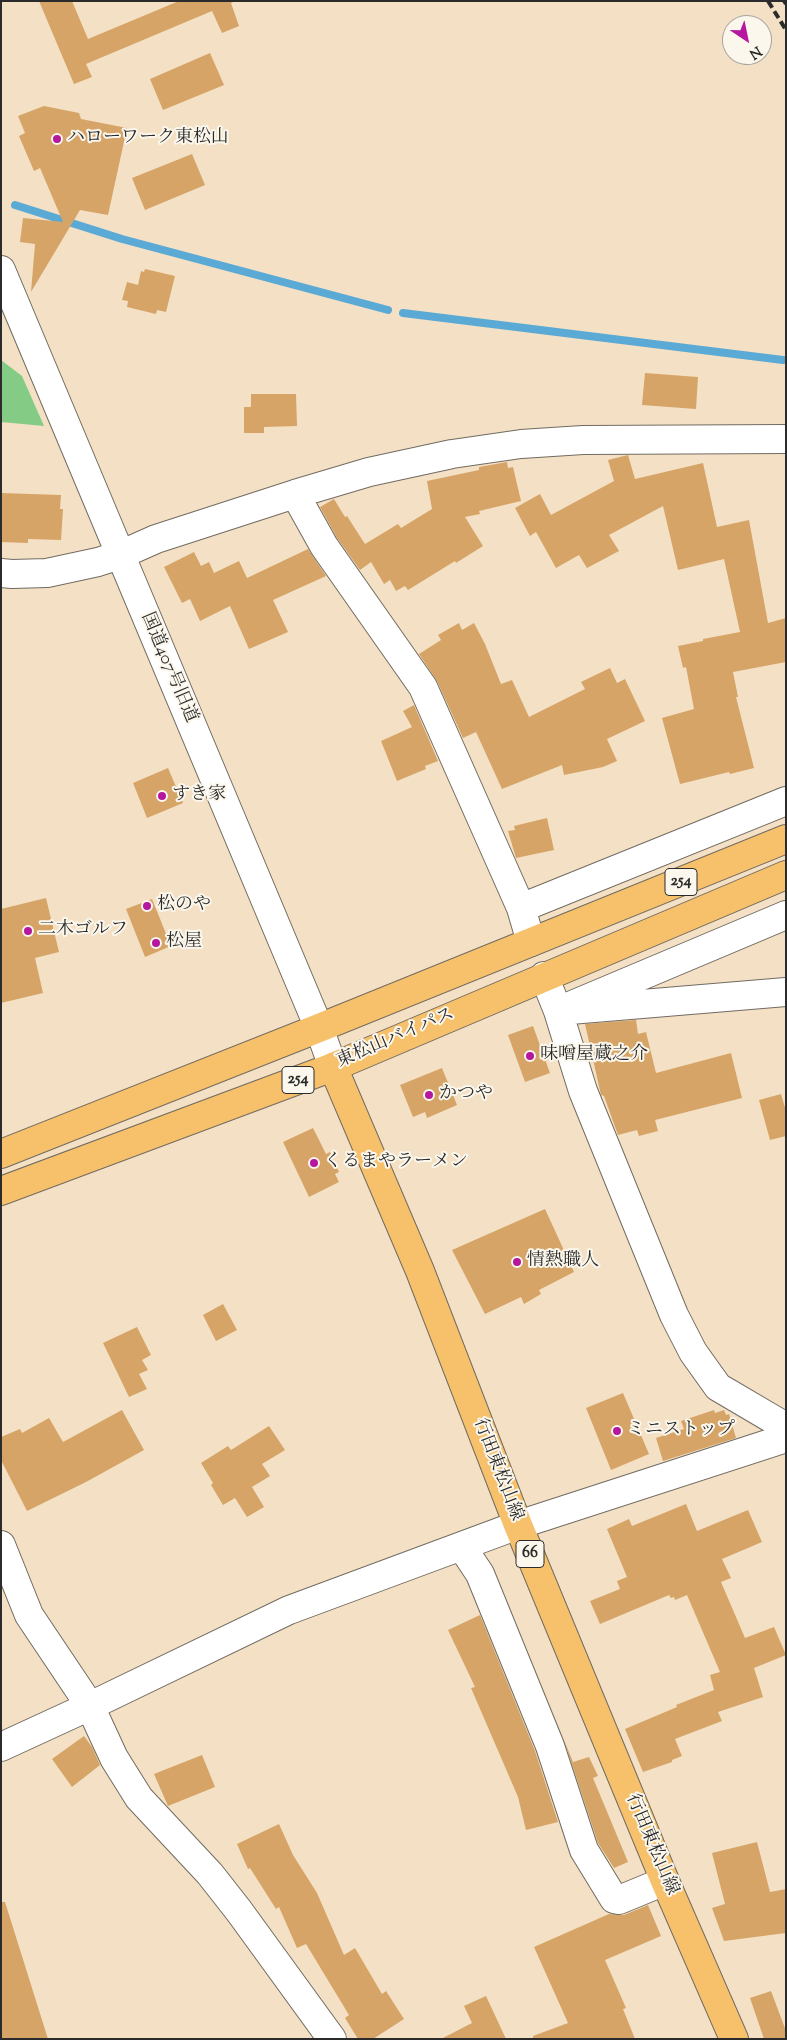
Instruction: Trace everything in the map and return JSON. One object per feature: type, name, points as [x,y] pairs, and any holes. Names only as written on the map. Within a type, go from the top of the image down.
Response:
[{"type":"main road","name":"254","points":[[1,1154],[786,839]]},
{"type":"main road","name":"東松山バイパス","points":[[1,1191],[333,1067],[786,875]]},
{"type":"main road","name":"行田東松山線","points":[[333,1067],[420,1271],[518,1525],[665,1881],[734,2039]]},
{"type":"street","name":"国道407号旧道","points":[[1,270],[319,1028],[333,1067]]},
{"type":"street","points":[[1,572],[12,574],[47,574],[98,562],[120,555],[156,539],[295,494],[369,472],[452,454],[521,444],[583,440],[786,439]]},
{"type":"street","points":[[295,494],[324,546],[423,687],[521,908],[531,942]]},
{"type":"street","points":[[521,908],[786,801]]},
{"type":"street","points":[[558,1011],[786,915]]},
{"type":"street","points":[[544,976],[558,1011],[584,1091],[674,1315],[693,1352],[718,1387],[786,1427]]},
{"type":"street","points":[[558,1011],[786,992]]},
{"type":"street","points":[[1,1747],[289,1610],[518,1525],[786,1438]]},
{"type":"street","points":[[1,1546],[29,1614],[90,1706],[114,1758],[138,1798],[210,1874],[240,1910],[332,2039]]},
{"type":"street","points":[[462,1546],[480,1574],[550,1746],[584,1850],[614,1899],[619,1900],[665,1881]]},
{"type":"green space","points":[[1,360],[22,376],[44,426],[1,422]]},
{"type":"building","points":[[39,1],[72,1],[88,39],[179,1],[235,1],[231,3],[239,26],[222,33],[212,11],[86,64],[92,77],[74,84]]},
{"type":"building","points":[[210,53],[224,85],[163,110],[150,79]]},
{"type":"building","points":[[44,106],[79,113],[81,119],[127,128],[108,215],[80,210],[31,292],[35,244],[20,242],[23,218],[63,222],[40,168],[34,171],[19,136],[25,133],[18,116]]},
{"type":"building","points":[[192,154],[205,185],[145,210],[132,178]]},
{"type":"building","points":[[145,269],[175,276],[166,312],[157,310],[156,314],[127,307],[128,301],[122,300],[127,282],[138,285],[141,271],[144,272]]},
{"type":"building","points":[[645,373],[698,377],[696,409],[642,405]]},
{"type":"building","points":[[251,394],[296,394],[297,426],[264,427],[264,433],[244,433],[244,407],[251,407]]},
{"type":"building","points":[[628,455],[635,479],[703,463],[717,527],[749,520],[768,623],[786,618],[786,662],[733,672],[738,697],[736,697],[754,768],[680,784],[662,718],[694,709],[686,667],[683,668],[678,646],[740,632],[724,559],[678,570],[663,506],[609,535],[619,551],[587,568],[579,555],[556,568],[536,532],[530,536],[515,508],[540,494],[551,515],[614,481],[608,460]]},
{"type":"building","points":[[507,462],[508,468],[513,467],[521,501],[479,511],[480,514],[465,517],[483,546],[408,590],[405,586],[396,591],[390,580],[384,584],[371,562],[360,570],[337,538],[320,507],[334,499],[365,544],[398,524],[401,528],[432,509],[427,481],[479,470],[479,467]]},
{"type":"building","points":[[1,493],[61,495],[60,509],[63,509],[61,540],[28,539],[28,543],[1,542]]},
{"type":"building","points":[[308,549],[326,576],[273,600],[288,632],[249,649],[230,606],[200,621],[190,599],[182,603],[164,567],[194,552],[201,566],[209,562],[214,573],[239,561],[247,578]]},
{"type":"building","points":[[459,623],[462,630],[474,623],[485,644],[501,684],[512,680],[529,717],[585,689],[581,682],[610,668],[617,683],[625,679],[645,721],[607,739],[617,761],[603,767],[564,775],[562,765],[502,789],[476,732],[463,738],[437,681],[419,654],[441,640],[438,635]]},
{"type":"building","points":[[414,705],[438,761],[425,766],[426,769],[397,781],[381,741],[412,727],[403,711]]},
{"type":"building","points":[[168,768],[183,803],[147,818],[133,783]]},
{"type":"building","points":[[547,818],[554,850],[516,858],[508,831],[515,830],[514,826]]},
{"type":"building","name":"二木ゴルフ","points":[[46,898],[59,952],[35,958],[43,993],[1,1003],[1,909]]},
{"type":"building","points":[[152,899],[171,946],[145,957],[126,909]]},
{"type":"building","points":[[636,1020],[638,1034],[646,1032],[656,1073],[731,1053],[742,1098],[655,1120],[658,1131],[639,1136],[637,1130],[618,1135],[604,1096],[601,1095],[585,1024]]},
{"type":"building","points":[[533,1026],[550,1073],[525,1082],[508,1035]]},
{"type":"building","points":[[442,1068],[457,1105],[427,1118],[425,1112],[413,1117],[400,1085]]},
{"type":"building","points":[[781,1094],[786,1111],[786,1136],[770,1140],[759,1100]]},
{"type":"building","name":"くるまやラーメン","points":[[313,1128],[326,1154],[330,1152],[339,1172],[335,1174],[339,1182],[309,1197],[283,1142]]},
{"type":"building","points":[[545,1209],[574,1272],[539,1290],[541,1294],[524,1304],[521,1297],[485,1314],[452,1250]]},
{"type":"building","points":[[223,1304],[237,1330],[216,1341],[203,1315]]},
{"type":"building","points":[[137,1327],[151,1355],[142,1360],[148,1370],[139,1374],[147,1389],[129,1397],[103,1343]]},
{"type":"building","name":"ミニストップ","points":[[623,1393],[649,1454],[611,1470],[586,1408]]},
{"type":"building","points":[[122,1410],[144,1450],[86,1482],[27,1511],[1,1460],[1,1437],[20,1429],[22,1433],[49,1418],[63,1442]]},
{"type":"building","points":[[714,1410],[715,1413],[724,1410],[726,1415],[729,1414],[736,1438],[663,1461],[656,1438],[684,1429],[681,1421]]},
{"type":"building","points":[[269,1426],[285,1450],[262,1464],[270,1476],[252,1487],[264,1507],[247,1517],[235,1498],[223,1505],[201,1463],[228,1446],[231,1450]]},
{"type":"building","points":[[686,1504],[697,1531],[748,1510],[762,1542],[722,1559],[731,1578],[721,1582],[745,1638],[774,1627],[786,1655],[754,1668],[763,1697],[718,1712],[722,1721],[675,1739],[682,1756],[672,1760],[672,1762],[643,1772],[625,1729],[677,1707],[676,1705],[714,1690],[710,1675],[720,1672],[687,1595],[675,1600],[674,1597],[671,1598],[669,1595],[600,1624],[590,1601],[620,1589],[617,1581],[627,1577],[607,1529],[629,1519],[632,1526]]},
{"type":"building","points":[[480,1615],[535,1751],[558,1822],[526,1830],[518,1797],[471,1688],[475,1687],[448,1630]]},
{"type":"building","points":[[523,1638],[573,1762],[589,1757],[598,1776],[593,1778],[628,1862],[614,1868],[598,1843],[564,1740]]},
{"type":"building","points":[[84,1736],[92,1747],[100,1765],[72,1787],[52,1759]]},
{"type":"building","points":[[202,1755],[215,1787],[168,1806],[154,1774]]},
{"type":"building","points":[[279,1824],[293,1855],[317,1893],[344,1955],[355,1948],[382,1994],[386,1991],[404,2019],[373,2039],[358,2039],[345,2018],[349,2015],[306,1944],[297,1948],[279,1907],[276,1909],[250,1868],[248,1869],[237,1844]]},
{"type":"building","points":[[757,1842],[770,1892],[786,1889],[786,1933],[724,1941],[712,1908],[725,1904],[712,1853]]},
{"type":"building","points":[[1,1902],[5,1902],[48,2039],[1,2039]]},
{"type":"building","points":[[648,1905],[661,1936],[605,1960],[626,2008],[623,2009],[635,2039],[533,2039],[533,2036],[568,2023],[534,1947],[609,1914],[624,1915]]},
{"type":"building","points":[[771,1991],[786,2031],[786,2039],[764,2039],[750,1998]]},
{"type":"building","points":[[486,1996],[506,2039],[441,2039],[472,2023],[464,2006]]},
{"type":"waterway","points":[[15,205],[122,239],[388,310]]},
{"type":"waterway","points":[[403,313],[783,360]]},
{"type":"railway","points":[[768,1],[786,30]]},
{"type":"place","name":"ハローワーク東松山","points":[[57,139]]},
{"type":"place","name":"すき家","points":[[162,796]]},
{"type":"place","name":"松のや","points":[[147,906]]},
{"type":"place","name":"二木ゴルフ","points":[[28,931]]},
{"type":"place","name":"松屋","points":[[156,943]]},
{"type":"place","name":"味噌屋蔵之介","points":[[530,1056]]},
{"type":"place","name":"かつや","points":[[429,1095]]},
{"type":"place","name":"くるまやラーメン","points":[[314,1163]]},
{"type":"place","name":"情熱職人","points":[[517,1262]]},
{"type":"place","name":"ミニストップ","points":[[617,1431]]}]
